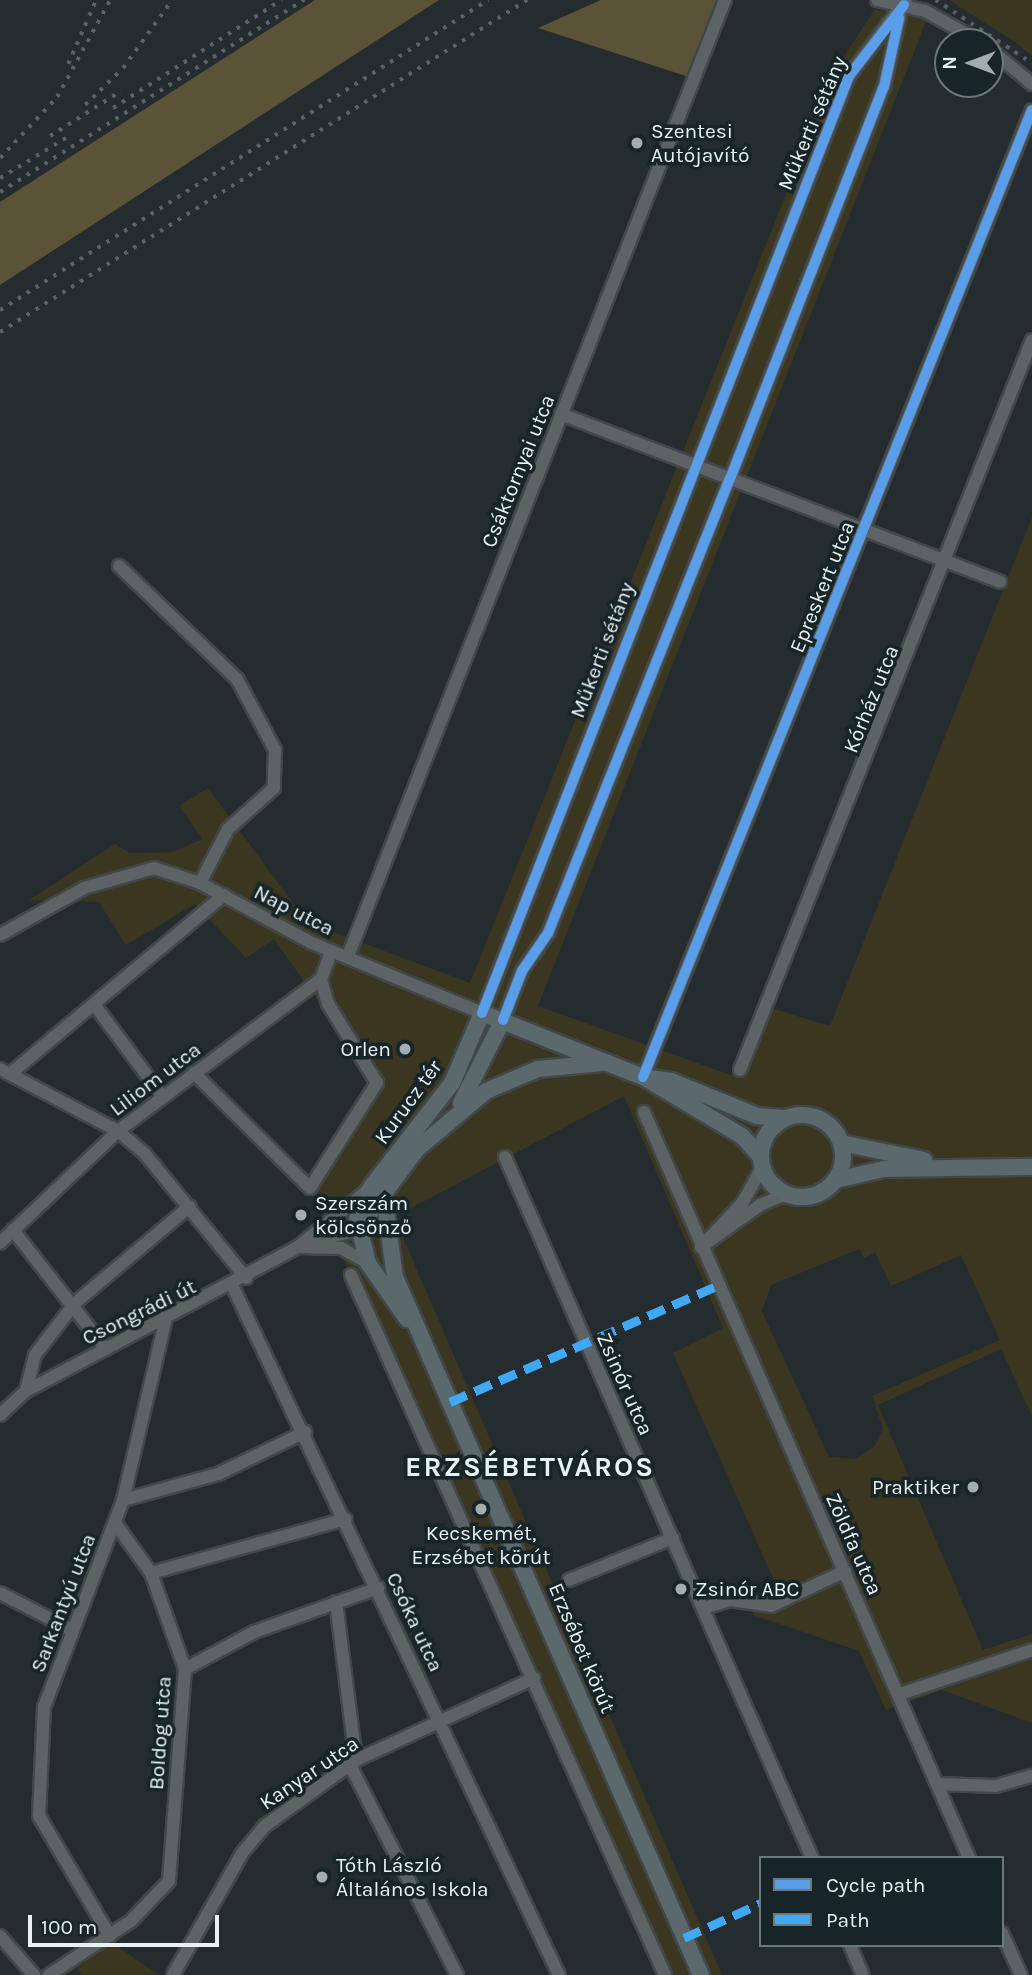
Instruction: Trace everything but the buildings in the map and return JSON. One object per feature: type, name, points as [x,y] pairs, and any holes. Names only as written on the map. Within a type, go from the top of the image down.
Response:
[{"type":"main road","points":[[482,1013],[643,1077],[757,1116],[817,1118],[841,1143],[964,1166]]},
{"type":"main road","name":"Kurucz tér","points":[[357,1230],[377,1192],[452,1083],[482,1013]]},
{"type":"main road","points":[[447,1121],[472,1089],[503,1020]]},
{"type":"main road","points":[[447,1121],[519,1075],[608,1063]]},
{"type":"main road","points":[[643,1077],[742,1136],[786,1194],[814,1195],[836,1180],[859,1171],[964,1166],[1032,1167]]},
{"type":"main road","points":[[762,1162],[767,1134],[785,1118]]},
{"type":"main road","name":"Kurucz tér","points":[[377,1192],[447,1121]]},
{"type":"main road","points":[[836,1180],[841,1143]]},
{"type":"main road","name":"Erzsébet körút","points":[[377,1192],[395,1277],[701,1975]]},
{"type":"main road","points":[[357,1230],[395,1277]]},
{"type":"main road","name":"Erzsébet körút","points":[[357,1230],[368,1264],[423,1339]]},
{"type":"street","name":"Csáktornyai utca","points":[[348,956],[725,0]]},
{"type":"street","points":[[877,0],[905,2],[954,28]]},
{"type":"street","points":[[503,1020],[522,971],[548,933],[730,479],[887,71],[905,2]]},
{"type":"street","name":"Műkerti sétány","points":[[482,1013],[695,465],[860,59],[905,2]]},
{"type":"street","points":[[860,59],[877,57],[887,71]]},
{"type":"street","points":[[1004,61],[1032,84]]},
{"type":"street","name":"Epreskert utca","points":[[643,1077],[866,531],[1032,110]]},
{"type":"street","name":"Kórház utca","points":[[740,1070],[947,562],[1032,340]]},
{"type":"street","points":[[561,414],[1000,582]]},
{"type":"street","points":[[118,566],[222,661],[257,709],[275,750],[274,788],[228,829],[200,883]]},
{"type":"street","name":"Nap utca","points":[[0,935],[131,870],[154,868],[200,883],[332,951],[348,956]]},
{"type":"street","points":[[224,895],[96,1007],[5,1071],[118,1131],[190,1206],[246,1278]]},
{"type":"street","points":[[321,979],[332,951]]},
{"type":"street","points":[[348,956],[482,1013]]},
{"type":"street","name":"Liliom utca","points":[[0,1243],[118,1131],[321,979]]},
{"type":"street","name":"Kurucz tér","points":[[194,1073],[310,1188],[377,1083],[328,1004],[321,979]]},
{"type":"street","points":[[96,1007],[163,1097]]},
{"type":"street","name":"Zöldfa utca","points":[[644,1111],[701,1247],[900,1693],[968,1856]]},
{"type":"street","name":"Zsinór utca","points":[[505,1157],[811,1856]]},
{"type":"street","points":[[701,1247],[743,1202],[762,1162]]},
{"type":"street","name":"Csongrádi út","points":[[2,1411],[26,1391],[233,1287],[298,1247],[377,1192]]},
{"type":"street","points":[[701,1247],[760,1205],[786,1194]]},
{"type":"street","points":[[26,1391],[35,1355],[75,1303],[190,1206]]},
{"type":"street","points":[[13,1230],[75,1303],[106,1349]]},
{"type":"street","name":"Csongrádi út","points":[[298,1247],[357,1230]]},
{"type":"street","points":[[298,1247],[341,1248],[368,1264]]},
{"type":"street","points":[[351,1275],[665,1975]]},
{"type":"street","name":"Csóka utca","points":[[233,1287],[305,1432],[559,1975]]},
{"type":"street","name":"Sarkantyú utca","points":[[110,1936],[81,1892],[37,1803],[44,1707],[123,1500],[165,1322]]},
{"type":"street","points":[[123,1500],[218,1474],[305,1432]]},
{"type":"street","points":[[151,1573],[346,1519]]},
{"type":"street","name":"Boldog utca","points":[[49,1975],[70,1971],[169,1881],[185,1669],[151,1573],[115,1523]]},
{"type":"street","points":[[569,1580],[673,1538]]},
{"type":"street","points":[[704,1608],[730,1600],[771,1606],[845,1571]]},
{"type":"street","points":[[185,1669],[254,1632],[378,1588]]},
{"type":"street","points":[[0,1593],[72,1630]]},
{"type":"street","points":[[336,1602],[354,1764],[457,1975]]},
{"type":"street","points":[[900,1693],[1032,1650]]},
{"type":"street","name":"Kanyar utca","points":[[173,1975],[243,1852],[266,1825],[354,1764],[534,1678]]},
{"type":"street","points":[[937,1784],[996,1786],[1032,1776]]},
{"type":"street","points":[[0,1936],[34,1975]]},
{"type":"street","points":[[1004,1937],[1021,1975]]},
{"type":"street","points":[[851,1947],[863,1975]]},
{"type":"shaded area","points":[[315,0],[439,0],[0,285],[0,202]]},
{"type":"shaded area","points":[[601,0],[728,0],[692,78],[538,28]]},
{"type":"shaded area","points":[[949,0],[1032,0],[1032,56],[1004,35],[1004,28],[993,28]]},
{"type":"shaded area","points":[[875,9],[927,19],[538,1006],[731,1075],[757,1004],[830,1026],[1032,517],[1032,1416],[1001,1349],[878,1405],[983,1650],[1032,1634],[1032,1723],[942,1690],[886,1710],[859,1651],[753,1615],[751,1599],[777,1587],[673,1353],[723,1328],[624,1096],[394,1217],[722,1975],[661,1975],[320,1206],[318,1190],[372,1107],[375,1081],[274,939],[246,958],[195,904],[126,945],[99,902],[29,900],[115,844],[130,853],[173,852],[202,839],[179,806],[208,788],[307,922],[470,983],[837,67]],"holes":[[[859,1249],[864,1258],[875,1252],[891,1286],[961,1255],[1000,1340],[872,1396],[883,1429],[874,1447],[856,1459],[829,1457],[762,1311],[771,1285]]]},
{"type":"shaded area","points":[[111,1942],[159,1975],[81,1975],[77,1968]]},
{"type":"railway","points":[[68,64],[96,0]]},
{"type":"railway","points":[[0,158],[57,97],[110,0]]},
{"type":"railway","points":[[85,105],[123,68],[172,0]]},
{"type":"railway","points":[[113,108],[281,0]]},
{"type":"railway","points":[[0,192],[304,0]]},
{"type":"railway","points":[[0,310],[488,0]]},
{"type":"railway","points":[[0,332],[527,0]]},
{"type":"railway","points":[[936,0],[1032,63]]},
{"type":"railway","points":[[50,136],[121,91]]},
{"type":"railway","points":[[0,178],[69,136]]},
{"type":"marked path","points":[[450,1402],[717,1286]]},
{"type":"marked path","points":[[684,1938],[759,1904]]},
{"type":"cycle path","points":[[482,1013],[849,76],[904,5]]},
{"type":"cycle path","points":[[503,1020],[522,971],[548,933],[730,479],[884,87],[899,18]]},
{"type":"cycle path","points":[[643,1077],[1032,110]]},
{"type":"place","name":"Szentesi Autójavító","points":[[637,143]]},
{"type":"place","name":"Orlen","points":[[405,1049]]},
{"type":"place","name":"Szerszám kölcsönző","points":[[301,1215]]},
{"type":"place","name":"Praktiker","points":[[973,1487]]},
{"type":"place","name":"Kecskemét, Erzsébet körút","points":[[481,1509]]},
{"type":"place","name":"Zsinór ABC","points":[[681,1589]]},
{"type":"place","name":"Tóth László Általános Iskola","points":[[322,1877]]},
{"type":"district","name":"ERZSÉBETVÁROS","points":[[530,1467]]}]
